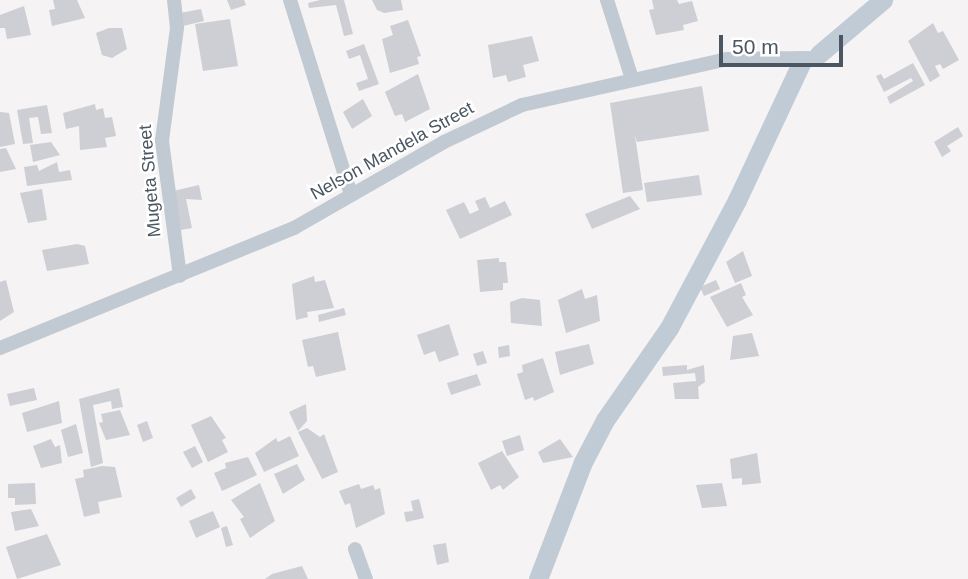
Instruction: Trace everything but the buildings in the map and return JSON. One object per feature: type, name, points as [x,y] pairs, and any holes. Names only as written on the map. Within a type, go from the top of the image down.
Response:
[{"type":"street","name":"Mugeta Street","points":[[174,0],[177,28],[162,141],[180,276]]},
{"type":"street","points":[[290,0],[351,195]]},
{"type":"street","points":[[607,0],[632,79]]},
{"type":"street","points":[[538,579],[583,462],[606,420],[669,328],[810,58],[883,0]]},
{"type":"street","name":"Nelson Mandela Street","points":[[0,348],[294,228],[512,110],[632,79],[746,57],[810,58]]},
{"type":"street","points":[[355,549],[366,579]]}]
